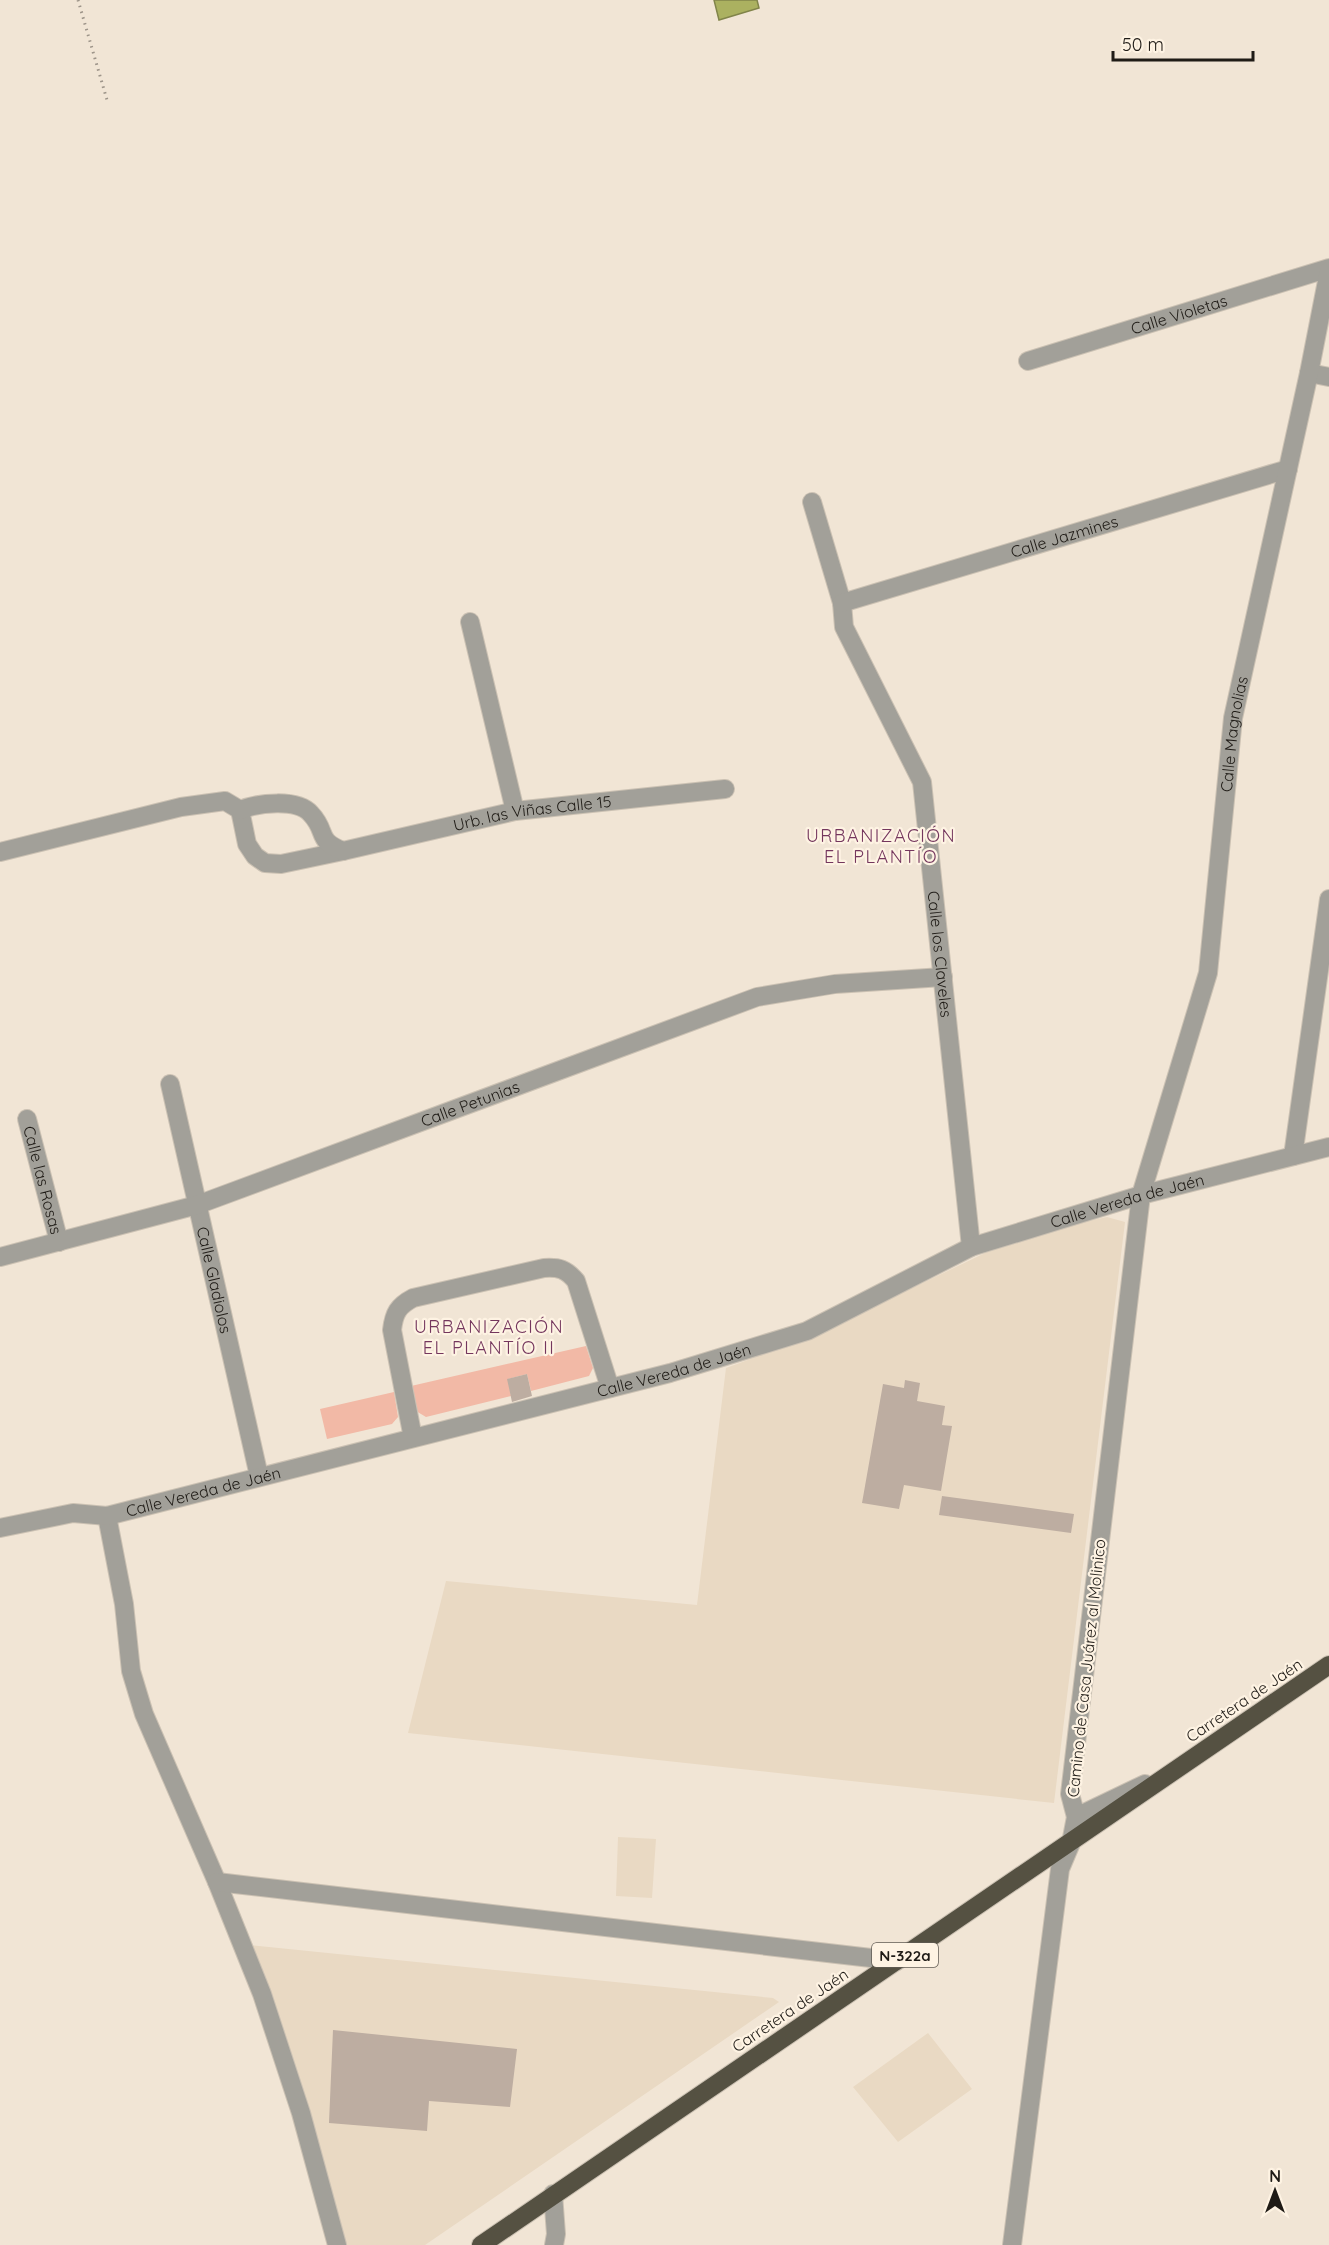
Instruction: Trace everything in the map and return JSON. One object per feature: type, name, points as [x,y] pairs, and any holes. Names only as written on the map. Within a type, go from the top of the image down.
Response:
[{"type":"highway","name":"Carretera de Jaén","points":[[481,2245],[1329,1665]]},
{"type":"street","name":"Calle Violetas","points":[[1028,361],[1329,270]]},
{"type":"street","name":"Calle Magnolias","points":[[1141,1195],[1208,973],[1233,718],[1309,373],[1329,270]]},
{"type":"street","points":[[1309,373],[1329,377]]},
{"type":"street","name":"Calle Jazmines","points":[[843,603],[1287,469]]},
{"type":"street","name":"Calle los Claveles","points":[[812,502],[843,603],[844,627],[922,782],[971,1247]]},
{"type":"street","points":[[470,622],[515,811]]},
{"type":"street","name":"Urb. las Viñas Calle 15","points":[[240,810],[247,844],[255,856],[265,863],[281,864],[515,811],[725,789]]},
{"type":"street","points":[[0,852],[182,807],[225,801],[240,810],[256,804],[292,805],[310,812],[319,825],[324,840],[330,846],[343,851]]},
{"type":"street","points":[[1293,1156],[1329,899]]},
{"type":"street","name":"Calle Petunias","points":[[0,1257],[197,1205],[757,997],[835,984],[943,977]]},
{"type":"street","name":"Calle Gladiolos","points":[[170,1084],[260,1476]]},
{"type":"street","name":"Calle las Rosas","points":[[27,1119],[59,1242]]},
{"type":"street","name":"Calle Vereda de Jaén","points":[[0,1528],[73,1513],[106,1516],[670,1373],[807,1331],[971,1247],[1141,1195],[1329,1147]]},
{"type":"street","name":"Camino de Casa Juárez al Molinico","points":[[1012,2245],[1060,1869],[1071,1843],[1076,1817],[1070,1794],[1141,1195]]},
{"type":"street","points":[[413,1438],[392,1330],[394,1316],[400,1305],[413,1298],[544,1268],[558,1267],[568,1272],[576,1281],[610,1388]]},
{"type":"street","points":[[106,1516],[124,1604],[131,1671],[144,1714],[217,1882],[266,2005],[301,2113],[337,2245]]},
{"type":"street","name":"Carretera de Jaén","points":[[1076,1817],[1182,1766]]},
{"type":"street","points":[[217,1882],[897,1961]]},
{"type":"street","points":[[553,2194],[555,2245]]},
{"type":"path","points":[[78,0],[107,100]]},
{"type":"shaded area","points":[[714,0],[757,0],[759,8],[719,20]]},
{"type":"shaded area","points":[[1107,1217],[1125,1222],[1054,1803],[408,1733],[446,1581],[697,1605],[726,1368],[810,1337],[985,1253],[1079,1223]]},
{"type":"shaded area","points":[[586,1346],[593,1368],[589,1376],[531,1391],[527,1374],[508,1379],[511,1396],[426,1417],[416,1411],[411,1386]]},
{"type":"shaded area","points":[[394,1392],[398,1417],[392,1424],[327,1439],[320,1409]]},
{"type":"shaded area","points":[[618,1837],[656,1839],[652,1898],[616,1896]]},
{"type":"shaded area","points":[[248,1945],[773,1998],[779,2002],[425,2245],[347,2245]]},
{"type":"shaded area","points":[[928,2033],[972,2089],[898,2142],[853,2087]]},
{"type":"building","points":[[527,1374],[532,1396],[512,1402],[507,1379]]},
{"type":"building","points":[[905,1380],[920,1383],[917,1401],[945,1406],[942,1425],[952,1426],[941,1491],[904,1485],[899,1509],[862,1503],[883,1384],[904,1388]]},
{"type":"building","points":[[942,1496],[1074,1514],[1071,1533],[939,1515]]},
{"type":"building","points":[[333,2030],[517,2049],[510,2107],[429,2101],[427,2131],[329,2123]]},
{"type":"district","name":"URBANIZACIÓN EL PLANTÍO","points":[[881,845]]},
{"type":"district","name":"URBANIZACIÓN EL PLANTÍO II","points":[[489,1336]]}]
